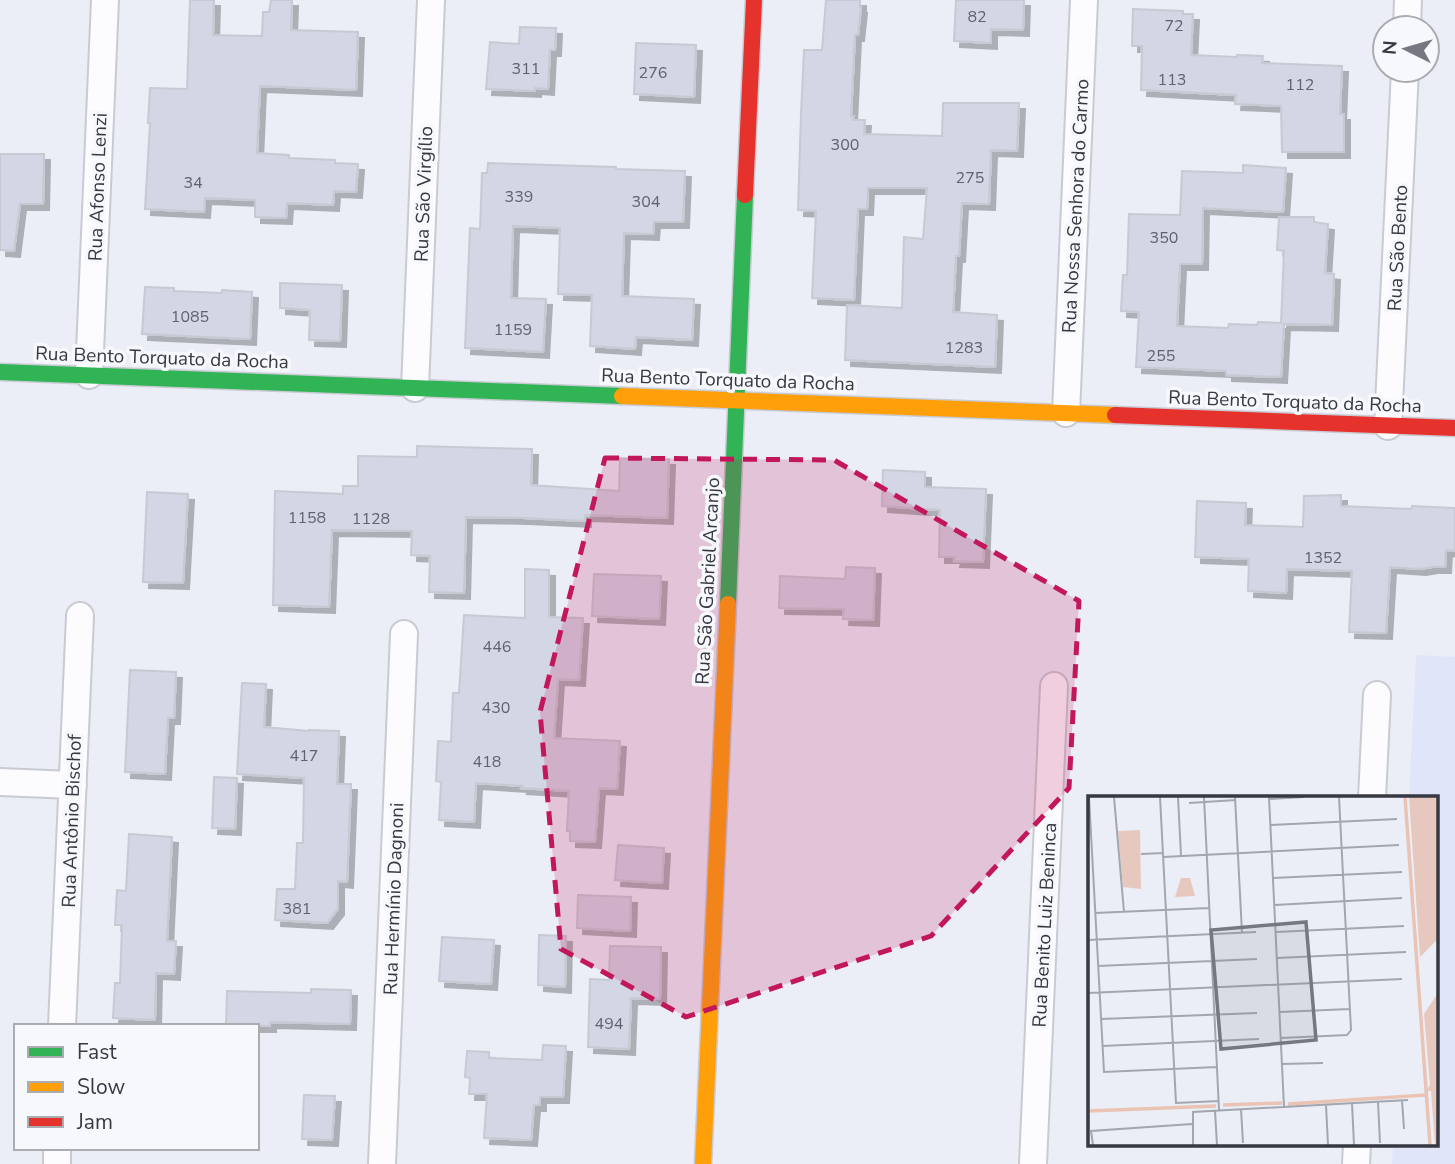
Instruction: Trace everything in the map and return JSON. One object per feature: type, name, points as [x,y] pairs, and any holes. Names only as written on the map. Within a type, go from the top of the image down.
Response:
[{"type":"street","name":"Rua Afonso Lenzi","points":[[89,375],[105,0]]},
{"type":"street","name":"Rua São Virgílio","points":[[415,388],[431,0]]},
{"type":"street","name":"Rua São Gabriel Arcanjo","points":[[703,1164],[754,0]]},
{"type":"street","name":"Rua Nossa Senhora do Carmo","points":[[1066,413],[1084,0]]},
{"type":"street","name":"Rua São Bento","points":[[1388,426],[1404,84]]},
{"type":"street","name":"Rua Bento Torquato da Rocha","points":[[0,372],[1455,428]]},
{"type":"street","name":"Rua Antônio Bischof","points":[[62,1024],[80,616]]},
{"type":"street","name":"Rua Hermínio Dagnoni","points":[[382,1164],[404,634]]},
{"type":"street","name":"Rua Benito Luiz Beninca","points":[[1033,1164],[1054,686]]},
{"type":"street","points":[[1372,796],[1377,695]]},
{"type":"street","points":[[0,782],[73,785]]},
{"type":"street","points":[[1356,1164],[1357,1146]]},
{"type":"highlighted area","points":[[605,458],[834,460],[1079,601],[1069,788],[931,936],[686,1017],[561,949],[540,712]]},
{"type":"shaded area","points":[[1416,655],[1455,657],[1455,1164],[1392,1164],[1393,1146],[1438,1146],[1438,796],[1409,796]]},
{"type":"building","points":[[190,0],[214,0],[213,35],[262,36],[263,12],[269,12],[271,0],[292,0],[291,30],[358,32],[356,90],[260,86],[257,153],[358,164],[356,192],[334,191],[333,205],[287,203],[286,218],[255,217],[255,200],[205,198],[204,212],[145,209],[150,88],[187,89]]},
{"type":"building","points":[[826,0],[860,0],[858,35],[855,35],[851,116],[854,116],[853,120],[865,120],[864,134],[942,136],[943,103],[1019,103],[1017,151],[991,150],[989,204],[962,203],[959,256],[956,256],[953,312],[997,315],[995,367],[845,360],[847,305],[902,308],[904,237],[923,239],[927,188],[868,188],[867,209],[858,209],[854,300],[812,298],[816,211],[798,210],[804,50],[822,50]]},
{"type":"building","points":[[956,0],[1024,0],[1023,30],[991,29],[991,43],[954,41]]},
{"type":"building","points":[[1133,9],[1183,11],[1183,14],[1193,14],[1191,55],[1263,56],[1262,63],[1342,66],[1340,114],[1344,114],[1344,152],[1282,152],[1281,106],[1235,104],[1236,95],[1141,90],[1142,46],[1132,46]]},
{"type":"building","points":[[520,27],[556,28],[555,50],[550,50],[548,89],[486,89],[490,42],[519,44]]},
{"type":"building","points":[[636,43],[696,45],[694,97],[634,94]]},
{"type":"building","points":[[0,154],[44,154],[43,204],[20,204],[14,251],[0,250]]},
{"type":"building","points":[[488,163],[685,171],[683,222],[654,222],[653,234],[624,233],[622,296],[694,299],[692,340],[636,337],[635,349],[590,346],[592,295],[558,294],[560,228],[513,226],[511,298],[546,299],[543,352],[465,348],[470,228],[480,229],[482,173],[487,173]]},
{"type":"building","points":[[1243,165],[1286,168],[1283,212],[1203,208],[1202,264],[1180,264],[1177,326],[1228,328],[1229,324],[1281,323],[1284,251],[1277,250],[1279,217],[1314,217],[1314,222],[1328,224],[1325,273],[1334,274],[1332,325],[1284,324],[1281,377],[1226,375],[1226,371],[1136,367],[1139,312],[1121,311],[1123,275],[1127,275],[1129,214],[1180,215],[1182,171],[1243,173]]},
{"type":"building","points":[[280,283],[342,285],[340,341],[309,340],[310,310],[280,308]]},
{"type":"building","points":[[145,287],[174,288],[174,291],[252,292],[250,339],[142,334]]},
{"type":"building","points":[[417,446],[532,449],[531,485],[619,491],[620,458],[669,459],[667,518],[585,515],[585,521],[466,517],[464,593],[429,592],[430,556],[411,555],[412,531],[332,530],[329,607],[273,605],[275,491],[343,494],[343,486],[358,486],[358,456],[417,457]]},
{"type":"building","points":[[883,470],[925,472],[925,487],[986,489],[983,562],[954,561],[955,557],[939,557],[940,510],[882,506]]},
{"type":"building","points":[[147,492],[188,494],[183,583],[143,582]]},
{"type":"building","points":[[1341,495],[1341,506],[1455,508],[1455,551],[1446,550],[1445,567],[1390,567],[1386,633],[1349,632],[1352,571],[1287,569],[1286,593],[1248,591],[1249,559],[1195,557],[1197,501],[1246,503],[1245,525],[1303,527],[1304,496]]},
{"type":"building","points":[[846,567],[875,568],[873,620],[843,619],[844,609],[779,608],[780,576],[845,579]]},
{"type":"building","points":[[525,569],[549,570],[549,617],[583,618],[579,680],[558,679],[554,738],[620,741],[617,789],[599,788],[595,842],[570,841],[570,831],[567,831],[569,791],[476,783],[474,822],[439,820],[441,782],[436,781],[438,741],[451,742],[453,693],[459,693],[464,615],[525,618]]},
{"type":"building","points":[[594,574],[661,576],[659,619],[592,616]]},
{"type":"building","points":[[130,670],[176,672],[174,718],[168,718],[165,774],[125,772]]},
{"type":"building","points":[[242,683],[266,684],[264,727],[339,731],[337,784],[351,784],[347,882],[338,881],[338,909],[327,923],[275,920],[277,889],[295,889],[297,843],[303,843],[304,778],[237,774]]},
{"type":"building","points":[[214,777],[237,778],[235,829],[212,828]]},
{"type":"building","points":[[129,834],[172,837],[167,941],[176,941],[174,974],[156,973],[155,1020],[113,1018],[115,983],[120,983],[122,925],[115,925],[117,890],[126,891]]},
{"type":"building","points":[[618,845],[664,848],[662,883],[615,880]]},
{"type":"building","points":[[578,895],[631,897],[630,931],[577,928]]},
{"type":"building","points":[[539,935],[566,936],[565,987],[538,985]]},
{"type":"building","points":[[442,937],[494,940],[491,984],[439,981]]},
{"type":"building","points":[[610,946],[661,947],[660,999],[631,998],[629,1049],[588,1047],[590,979],[609,980]]},
{"type":"building","points":[[311,989],[351,990],[350,1024],[226,1024],[227,991],[311,993]]},
{"type":"building","points":[[543,1045],[566,1046],[563,1097],[540,1097],[540,1105],[534,1105],[531,1140],[484,1138],[487,1094],[469,1094],[470,1078],[465,1077],[467,1051],[489,1052],[489,1058],[542,1060]]},
{"type":"building","points":[[304,1095],[335,1096],[332,1140],[302,1139]]},
{"type":"traffic: fast","points":[[728,604],[745,195]]},
{"type":"traffic: fast","points":[[0,372],[622,396]]},
{"type":"traffic: slow","points":[[622,396],[1115,415]]},
{"type":"traffic: slow","points":[[703,1164],[728,604]]},
{"type":"traffic: jam","points":[[745,195],[754,0]]},
{"type":"traffic: jam","points":[[1115,415],[1455,428]]}]
